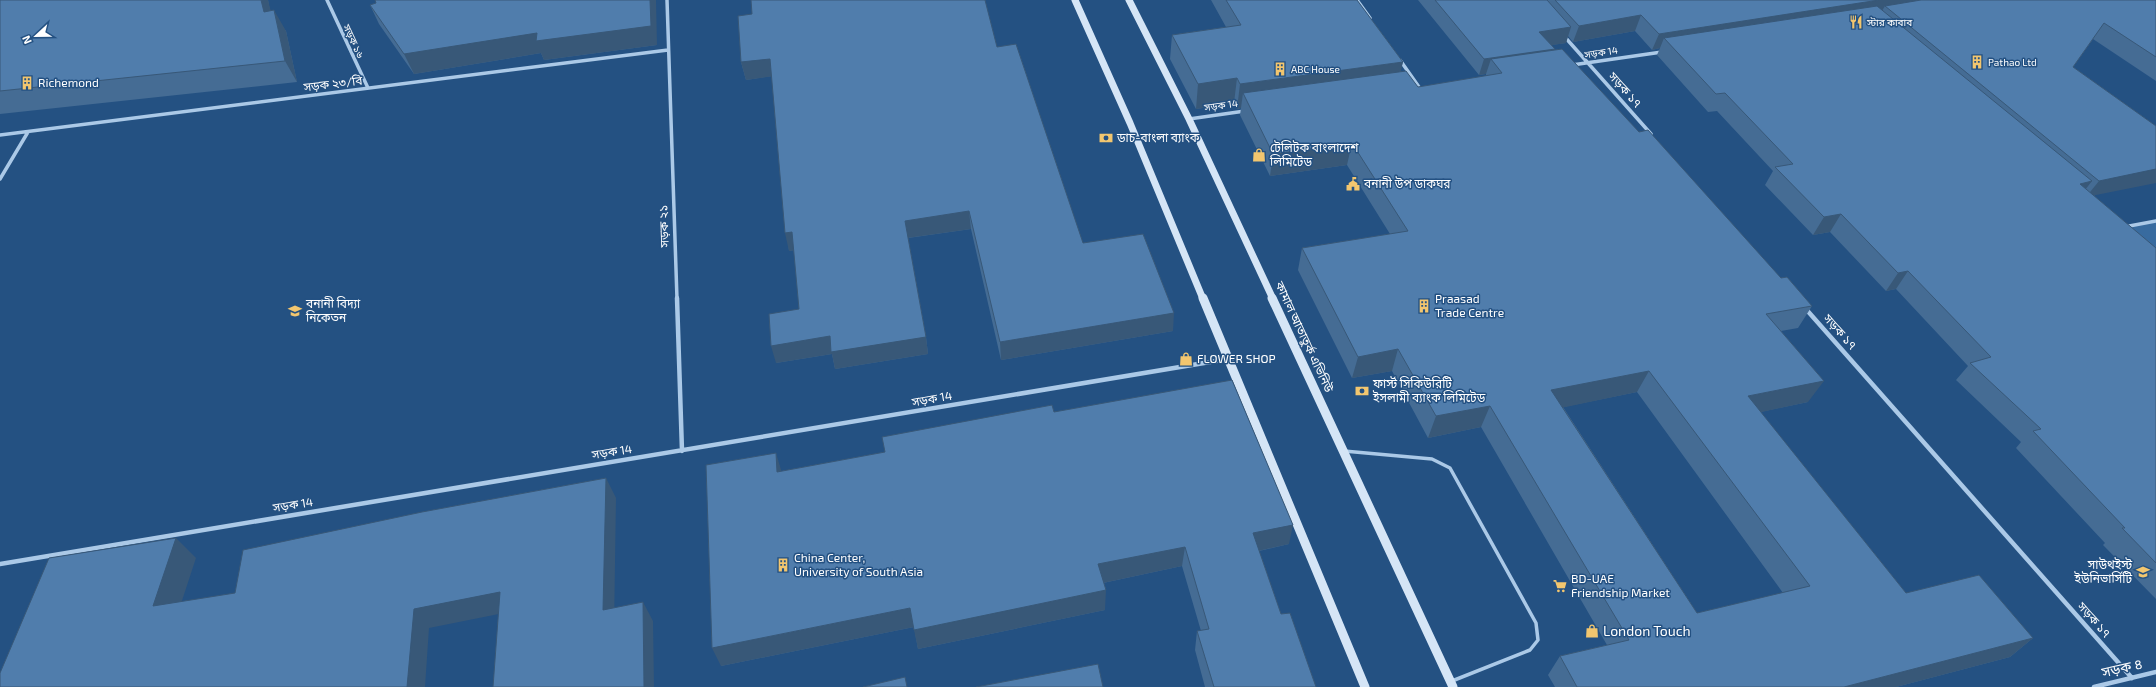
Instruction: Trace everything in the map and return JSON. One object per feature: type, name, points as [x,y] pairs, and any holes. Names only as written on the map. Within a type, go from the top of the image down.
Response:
[{"type":"main road","points":[[1075,0],[1130,123],[1365,687]]},
{"type":"main road","name":"কামাল আতাতুর্ক এভিনিউ","points":[[1129,0],[1189,119],[1452,684]]},
{"type":"street","name":"সড়ক ১৬","points":[[327,0],[368,88]]},
{"type":"street","name":"সড়ক ২১","points":[[667,0],[682,450]]},
{"type":"street","points":[[1357,0],[1375,25]]},
{"type":"street","name":"সড়ক ১৭","points":[[1563,34],[1657,141]]},
{"type":"street","name":"সড়ক ২৩/বি","points":[[0,135],[668,50]]},
{"type":"street","name":"সড়ক 14","points":[[1565,66],[1667,51]]},
{"type":"street","points":[[1397,56],[1419,87]]},
{"type":"street","points":[[1411,88],[1427,86]]},
{"type":"street","name":"সড়ক 14","points":[[1189,119],[1253,110]]},
{"type":"street","points":[[0,179],[28,132]]},
{"type":"street","points":[[2123,233],[2118,228],[2156,221]]},
{"type":"street","name":"সড়ক ১৭","points":[[1799,302],[2132,678]]},
{"type":"street","name":"সড়ক 14","points":[[0,564],[1228,359]]},
{"type":"street","name":"সড়ক ৪","points":[[2094,687],[2156,672]]},
{"type":"lane","points":[[1344,451],[1432,459],[1450,468],[1536,623],[1538,640],[1530,650],[1452,684]]},
{"type":"shaded area","points":[[2156,221],[2156,260],[2118,228]]},
{"type":"building","points":[[0,0],[261,0],[264,12],[274,10],[285,61],[0,91]]},
{"type":"building","points":[[375,0],[650,0],[651,26],[536,41],[537,33],[404,54],[370,5],[376,3]]},
{"type":"building","points":[[751,0],[985,0],[997,47],[1016,44],[1083,243],[1143,234],[1174,313],[1000,342],[969,211],[905,221],[926,337],[831,352],[830,336],[771,346],[769,314],[799,309],[792,232],[785,233],[770,59],[741,62],[738,16],[752,14]]},
{"type":"building","points":[[1226,0],[1357,0],[1403,62],[1240,84],[1237,78],[1198,84],[1172,35],[1241,25]]},
{"type":"building","points":[[1435,0],[1547,0],[1571,27],[1539,32],[1555,49],[1484,59]]},
{"type":"building","points":[[1555,0],[1879,0],[1659,34],[1641,15],[1579,26]]},
{"type":"building","points":[[1921,0],[2156,0],[2156,57],[2104,23],[2073,67],[2156,126],[2156,169],[2099,181],[1885,6]]},
{"type":"building","points":[[1877,6],[2092,181],[2080,184],[2156,248],[2156,563],[2033,431],[2041,429],[1970,363],[1991,357],[1908,271],[1898,273],[1841,214],[1824,217],[1775,167],[1793,164],[1725,93],[1716,94],[1664,38]]},
{"type":"building","points":[[1562,49],[1639,132],[1648,130],[1781,278],[1787,277],[1812,306],[1766,314],[1824,381],[1748,396],[1906,593],[1979,575],[2033,638],[1844,687],[1577,687],[1560,656],[1629,640],[1490,406],[1436,416],[1398,349],[1358,357],[1302,248],[1408,231],[1352,143],[1273,154],[1243,93],[1406,71],[1418,87],[1502,73],[1491,59]],"holes":[[[1649,371],[1810,586],[1697,613],[1551,390]]]},
{"type":"building","points":[[1232,380],[1293,525],[1253,533],[1281,614],[1290,613],[1316,687],[1214,687],[1197,631],[1209,629],[1185,547],[1098,564],[1106,590],[914,630],[910,608],[712,648],[706,465],[776,453],[777,472],[885,452],[882,437],[1052,405],[1054,412]]},
{"type":"building","points":[[606,478],[603,610],[643,602],[644,687],[493,687],[500,592],[414,609],[407,687],[0,687],[0,673],[49,558],[176,538],[153,606],[235,593],[243,550],[422,512]]},
{"type":"building","points":[[1098,664],[1103,687],[976,687]]},
{"type":"building","points":[[905,677],[907,687],[863,687]]},
{"type":"place","name":"স্টার কাবাব","points":[[1856,22]]},
{"type":"place","name":"Pathao Ltd","points":[[1977,62]]},
{"type":"place","name":"ABC House","points":[[1280,69]]},
{"type":"place","name":"Richemond","points":[[27,83]]},
{"type":"place","name":"ডাচ-বাংলা ব্যাংক","points":[[1106,138]]},
{"type":"place","name":"টেলিটক বাংলাদেশ লিমিটেড","points":[[1259,155]]},
{"type":"place","name":"বনানী উপ ডাকঘর","points":[[1353,184]]},
{"type":"place","name":"Praasad Trade Centre","points":[[1424,306]]},
{"type":"place","name":"বনানী বিদ্যা নিকেতন","points":[[295,311]]},
{"type":"place","name":"FLOWER SHOP","points":[[1186,359]]},
{"type":"place","name":"ফার্স্ট সিকিউরিটি ইসলামী ব্যাংক লিমিটেড","points":[[1362,391]]},
{"type":"place","name":"China Center, University of South Asia","points":[[783,565]]},
{"type":"place","name":"সাউথইস্ট ইউনিভার্সিটি","points":[[2143,572]]},
{"type":"place","name":"BD-UAE Friendship Market","points":[[1560,586]]},
{"type":"place","name":"London Touch","points":[[1592,631]]}]
